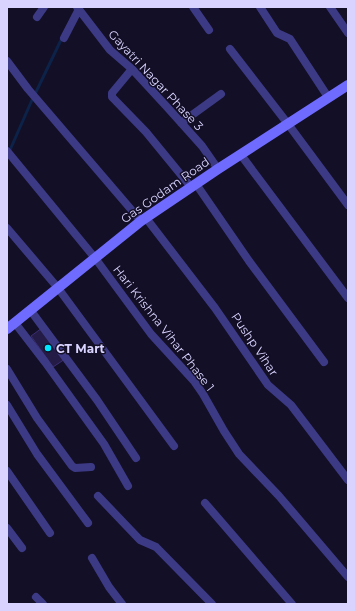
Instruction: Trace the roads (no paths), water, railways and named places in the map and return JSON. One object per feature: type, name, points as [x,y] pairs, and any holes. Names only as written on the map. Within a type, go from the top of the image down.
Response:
[{"type":"main road","name":"Gas Godam Road","points":[[11,326],[144,220],[218,169],[348,85]]},
{"type":"street","points":[[37,17],[44,7]]},
{"type":"street","points":[[193,7],[209,30]]},
{"type":"street","points":[[260,7],[277,33],[290,38],[328,97]]},
{"type":"street","points":[[330,7],[348,33]]},
{"type":"street","points":[[64,38],[78,8]]},
{"type":"street","name":"Gayatri Nagar Phase 3","points":[[78,8],[110,50],[132,69],[202,146],[218,169]]},
{"type":"street","points":[[230,49],[348,205]]},
{"type":"street","name":"Pushp Vihar","points":[[7,61],[28,89],[144,220],[215,308],[268,385],[291,405],[348,480]]},
{"type":"street","points":[[132,69],[112,93],[112,97],[146,132],[194,186],[324,362]]},
{"type":"street","points":[[181,123],[221,94]]},
{"type":"street","name":"Hari Krishna Vihar Phase 1","points":[[7,151],[95,258],[151,334],[198,388],[239,454],[279,496],[348,577]]},
{"type":"street","points":[[241,155],[348,298]]},
{"type":"street","points":[[7,228],[58,288],[174,446]]},
{"type":"street","points":[[31,310],[97,400],[136,458]]},
{"type":"street","points":[[11,326],[45,362],[104,444],[128,486]]},
{"type":"street","points":[[7,369],[37,418],[72,466],[76,468],[91,467]]},
{"type":"street","points":[[7,405],[37,454],[88,523]]},
{"type":"street","points":[[7,471],[50,533]]},
{"type":"street","points":[[98,496],[140,540],[156,547],[212,604]]},
{"type":"street","points":[[205,503],[292,604]]},
{"type":"street","points":[[7,528],[22,548]]},
{"type":"street","points":[[92,558],[109,587],[122,604]]},
{"type":"street","points":[[36,597],[43,604]]},
{"type":"waterway","points":[[35,94],[62,38]]},
{"type":"waterway","points":[[10,150],[32,100]]},
{"type":"place","name":"CT Mart","points":[[48,348]]}]
